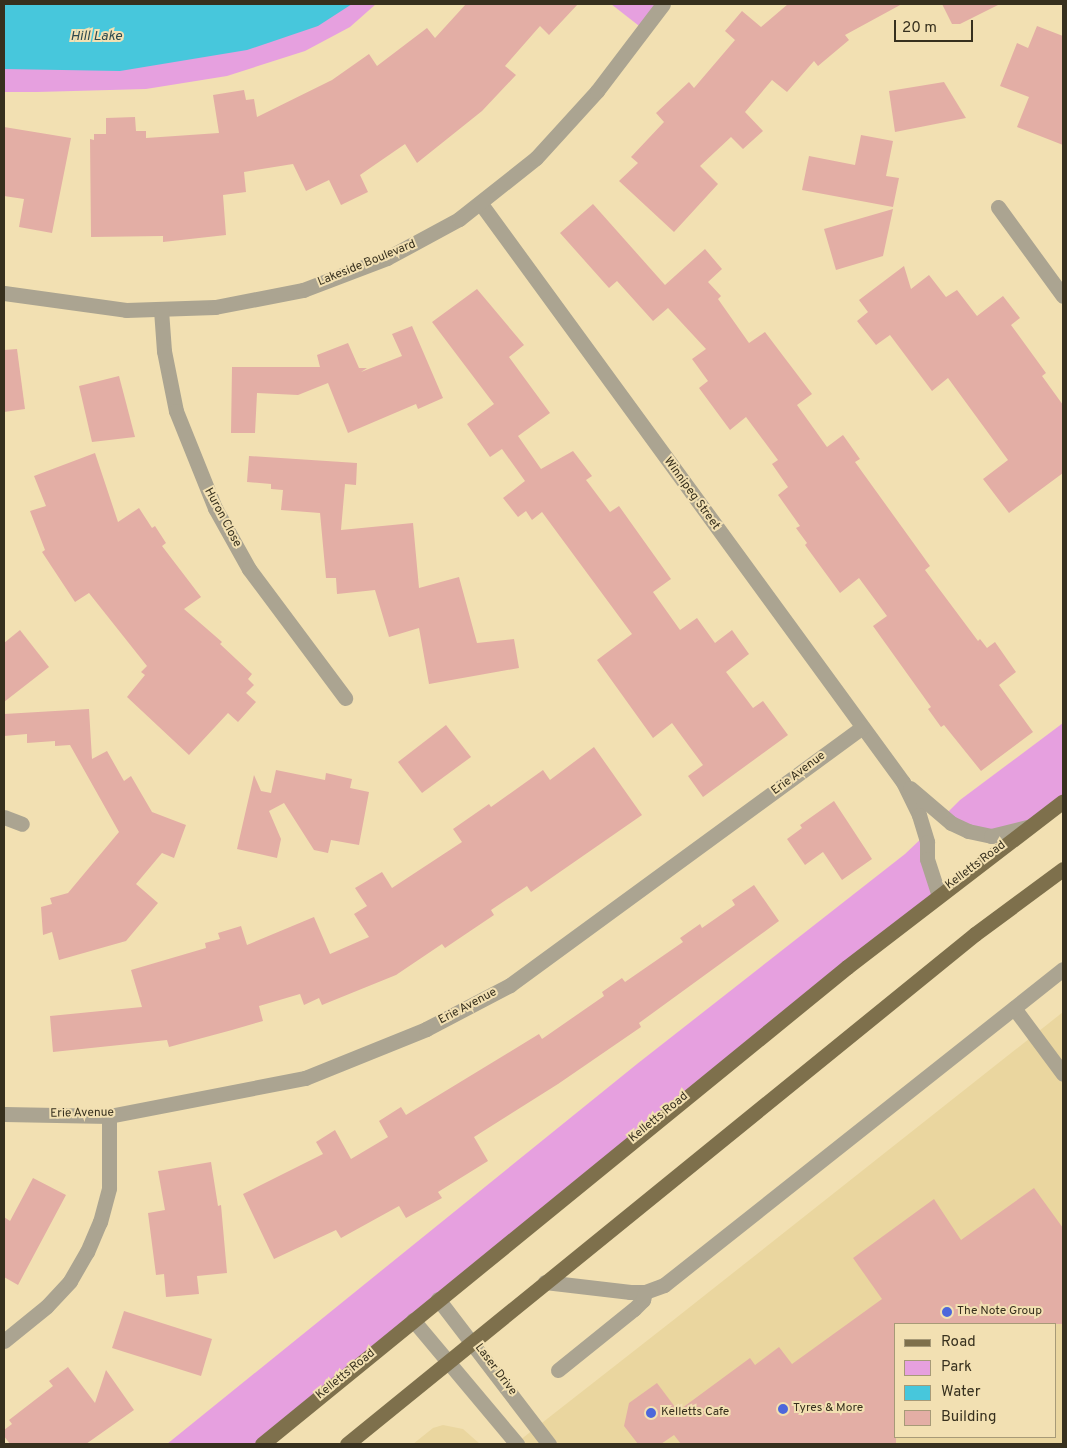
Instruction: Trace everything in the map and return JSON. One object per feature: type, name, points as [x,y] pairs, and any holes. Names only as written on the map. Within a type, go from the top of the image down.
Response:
[{"type":"main road","name":"Kelletts Road","points":[[262,1444],[438,1299],[939,895],[1063,801]]},
{"type":"main road","points":[[347,1444],[974,934],[1063,870]]},
{"type":"street","name":"Lakeside Boulevard","points":[[4,293],[81,306],[161,310],[261,300],[345,276],[428,238],[480,204],[536,158],[569,125],[663,4]]},
{"type":"street","name":"Winnipeg Street","points":[[480,204],[903,782],[919,815],[927,842],[927,859],[939,895]]},
{"type":"street","points":[[998,207],[1063,296]]},
{"type":"street","name":"Huron Close","points":[[161,310],[164,351],[176,411],[215,508],[249,568],[345,698]]},
{"type":"street","name":"Erie Avenue","points":[[4,1114],[109,1116],[305,1078],[426,1029],[510,985],[862,727]]},
{"type":"street","name":"Winnipeg Street","points":[[903,782],[951,823],[968,831],[991,836],[1028,827]]},
{"type":"street","points":[[4,816],[22,824]]},
{"type":"street","points":[[545,1282],[645,1292],[664,1285],[1063,969]]},
{"type":"street","points":[[1014,1008],[1063,1074]]},
{"type":"street","points":[[4,1341],[47,1306],[70,1280],[87,1252],[100,1222],[109,1188],[109,1116]]},
{"type":"street","points":[[558,1370],[638,1305],[645,1292]]},
{"type":"street","name":"Laser Drive","points":[[438,1299],[473,1340],[549,1444]]},
{"type":"street","points":[[413,1320],[517,1444]]},
{"type":"shaded area","points":[[1063,1012],[1063,1444],[515,1444],[676,1318]]},
{"type":"shaded area","points":[[443,1425],[463,1429],[480,1444],[413,1444],[433,1428]]},
{"type":"green space","name":"Hill Lake","points":[[4,4],[376,4],[350,27],[305,51],[227,76],[146,89],[4,92]]},
{"type":"green space","points":[[611,4],[663,4],[643,29]]},
{"type":"green space","points":[[1063,723],[1063,801],[1028,827],[991,836],[942,818],[960,800]]},
{"type":"green space","points":[[925,835],[939,895],[262,1444],[167,1444],[637,1064],[905,854]]},
{"type":"water","name":"Hill Lake","points":[[4,4],[352,4],[318,26],[247,50],[120,71],[4,69]]},
{"type":"building","points":[[466,4],[578,4],[549,35],[540,26],[505,66],[516,75],[482,111],[417,163],[405,144],[360,175],[368,192],[341,205],[329,180],[306,191],[293,164],[244,172],[246,192],[223,195],[226,235],[163,242],[163,236],[91,237],[90,139],[94,140],[94,134],[106,134],[106,118],[135,117],[136,131],[146,131],[146,138],[219,133],[213,95],[244,90],[246,100],[254,99],[257,117],[332,80],[369,54],[377,66],[427,28],[435,38]]},
{"type":"building","points":[[788,4],[902,4],[845,35],[849,40],[818,66],[814,61],[787,92],[772,80],[745,112],[763,131],[743,149],[731,137],[700,166],[718,184],[674,232],[619,181],[638,163],[631,157],[664,122],[656,113],[689,82],[694,88],[735,40],[725,31],[742,11],[761,27]]},
{"type":"building","points":[[942,4],[1000,4],[960,24],[952,24]]},
{"type":"building","points":[[1037,26],[1063,36],[1063,145],[1017,127],[1029,97],[1000,86],[1017,43],[1028,48]]},
{"type":"building","points":[[944,82],[966,118],[895,132],[889,91]]},
{"type":"building","points":[[4,127],[71,138],[52,233],[19,227],[24,199],[4,196]]},
{"type":"building","points":[[861,135],[893,141],[886,176],[899,178],[893,207],[802,190],[809,156],[855,165]]},
{"type":"building","points":[[593,204],[665,285],[705,249],[722,269],[708,282],[721,296],[718,299],[749,343],[765,332],[812,394],[797,405],[827,447],[843,435],[860,459],[855,462],[930,566],[925,570],[978,641],[980,639],[987,648],[995,642],[1016,672],[999,685],[1033,732],[981,771],[944,725],[941,727],[928,709],[931,707],[873,626],[887,616],[859,578],[840,593],[805,545],[807,543],[796,528],[800,526],[778,495],[788,487],[772,464],[778,460],[746,417],[730,430],[699,388],[708,381],[692,359],[706,349],[668,308],[653,321],[617,281],[609,288],[560,233]]},
{"type":"building","points":[[893,209],[883,256],[836,270],[824,229]]},
{"type":"building","points":[[904,266],[911,289],[929,275],[946,297],[957,290],[977,316],[1003,296],[1020,318],[1011,325],[1046,373],[1042,376],[1063,405],[1063,473],[1009,513],[983,479],[1008,460],[948,378],[932,391],[890,335],[876,345],[857,321],[868,312],[859,300]]},
{"type":"building","points":[[477,289],[524,345],[509,357],[550,413],[518,436],[541,469],[573,451],[592,476],[586,480],[610,512],[619,506],[671,579],[653,592],[680,630],[697,618],[715,643],[732,630],[749,654],[726,672],[753,708],[763,701],[788,735],[703,797],[688,776],[703,765],[672,723],[653,738],[597,660],[632,634],[542,512],[532,520],[526,511],[518,517],[503,498],[525,481],[502,449],[490,457],[467,424],[494,404],[432,322]]},
{"type":"building","points":[[412,326],[443,398],[418,409],[416,404],[348,433],[328,383],[298,395],[257,393],[255,433],[231,433],[232,367],[320,367],[317,355],[348,343],[359,368],[367,368],[361,372],[402,356],[392,334]]},
{"type":"building","points":[[17,349],[25,409],[4,412],[4,350]]},
{"type":"building","points":[[119,376],[135,437],[92,442],[79,386]]},
{"type":"building","points":[[95,453],[118,522],[139,508],[152,528],[155,526],[166,543],[162,546],[201,597],[184,609],[222,642],[220,644],[252,674],[248,679],[254,685],[246,693],[256,702],[238,722],[228,713],[189,755],[127,697],[145,675],[141,672],[147,666],[89,593],[75,602],[42,552],[45,550],[30,511],[46,506],[34,476]]},
{"type":"building","points":[[249,456],[357,463],[356,485],[345,484],[341,530],[413,523],[419,588],[459,577],[477,643],[514,639],[519,668],[429,684],[419,628],[389,637],[375,590],[337,594],[336,578],[326,578],[320,513],[281,510],[283,490],[271,489],[271,484],[247,482]]},
{"type":"building","points":[[20,630],[49,667],[4,702],[4,643]]},
{"type":"building","points":[[89,709],[92,759],[107,751],[124,781],[131,776],[152,812],[186,825],[174,858],[162,853],[136,884],[158,903],[126,941],[59,960],[52,932],[43,935],[41,907],[52,904],[50,898],[68,893],[119,832],[70,745],[55,746],[55,741],[27,743],[27,734],[4,736],[4,714]]},
{"type":"building","points":[[446,725],[471,757],[422,793],[398,762]]},
{"type":"building","points":[[594,747],[642,815],[531,892],[527,886],[491,910],[494,915],[445,948],[442,944],[396,975],[322,1005],[319,998],[304,1005],[300,994],[259,1006],[263,1021],[169,1047],[167,1040],[53,1052],[50,1016],[142,1007],[131,970],[206,948],[205,943],[220,939],[218,933],[241,926],[247,945],[314,917],[330,954],[369,937],[354,914],[367,906],[355,888],[382,872],[392,888],[462,842],[453,829],[489,804],[491,807],[543,770],[550,780]]},
{"type":"building","points":[[276,770],[325,780],[326,773],[352,779],[350,788],[369,792],[359,845],[331,840],[328,853],[314,850],[284,803],[269,811],[281,839],[277,858],[237,849],[254,775],[261,791],[271,793]]},
{"type":"building","points":[[834,801],[872,859],[842,880],[823,852],[805,865],[787,839],[802,828],[800,825]]},
{"type":"building","points":[[754,885],[779,921],[639,1023],[641,1027],[558,1084],[474,1137],[488,1161],[438,1192],[442,1198],[406,1218],[399,1206],[341,1238],[336,1230],[274,1259],[243,1194],[323,1154],[316,1142],[335,1130],[351,1159],[388,1137],[379,1121],[401,1107],[406,1115],[539,1034],[542,1039],[604,996],[602,992],[622,978],[625,982],[683,942],[680,938],[700,924],[702,928],[735,905],[732,900]]},
{"type":"building","points":[[211,1162],[218,1206],[221,1205],[227,1273],[197,1276],[199,1294],[166,1297],[164,1274],[156,1275],[148,1213],[165,1210],[158,1171]]},
{"type":"building","points":[[33,1178],[66,1195],[18,1285],[4,1277],[4,1217],[10,1221]]},
{"type":"building","name":"The Note Group","points":[[1034,1188],[1063,1228],[1063,1324],[894,1323],[894,1438],[896,1438],[896,1444],[681,1444],[674,1435],[661,1444],[638,1444],[624,1426],[629,1403],[657,1383],[678,1411],[750,1358],[755,1365],[779,1347],[792,1364],[882,1299],[853,1258],[934,1199],[961,1240]]},
{"type":"building","points":[[124,1311],[212,1339],[201,1376],[112,1348]]},
{"type":"building","points":[[68,1367],[95,1403],[106,1370],[134,1410],[86,1444],[10,1444],[4,1436],[4,1430],[12,1424],[9,1420],[53,1386],[49,1381]]},
{"type":"place","name":"The Note Group","points":[[947,1312]]},
{"type":"place","name":"Tyres & More","points":[[783,1409]]},
{"type":"place","name":"Kelletts Cafe","points":[[651,1413]]}]
